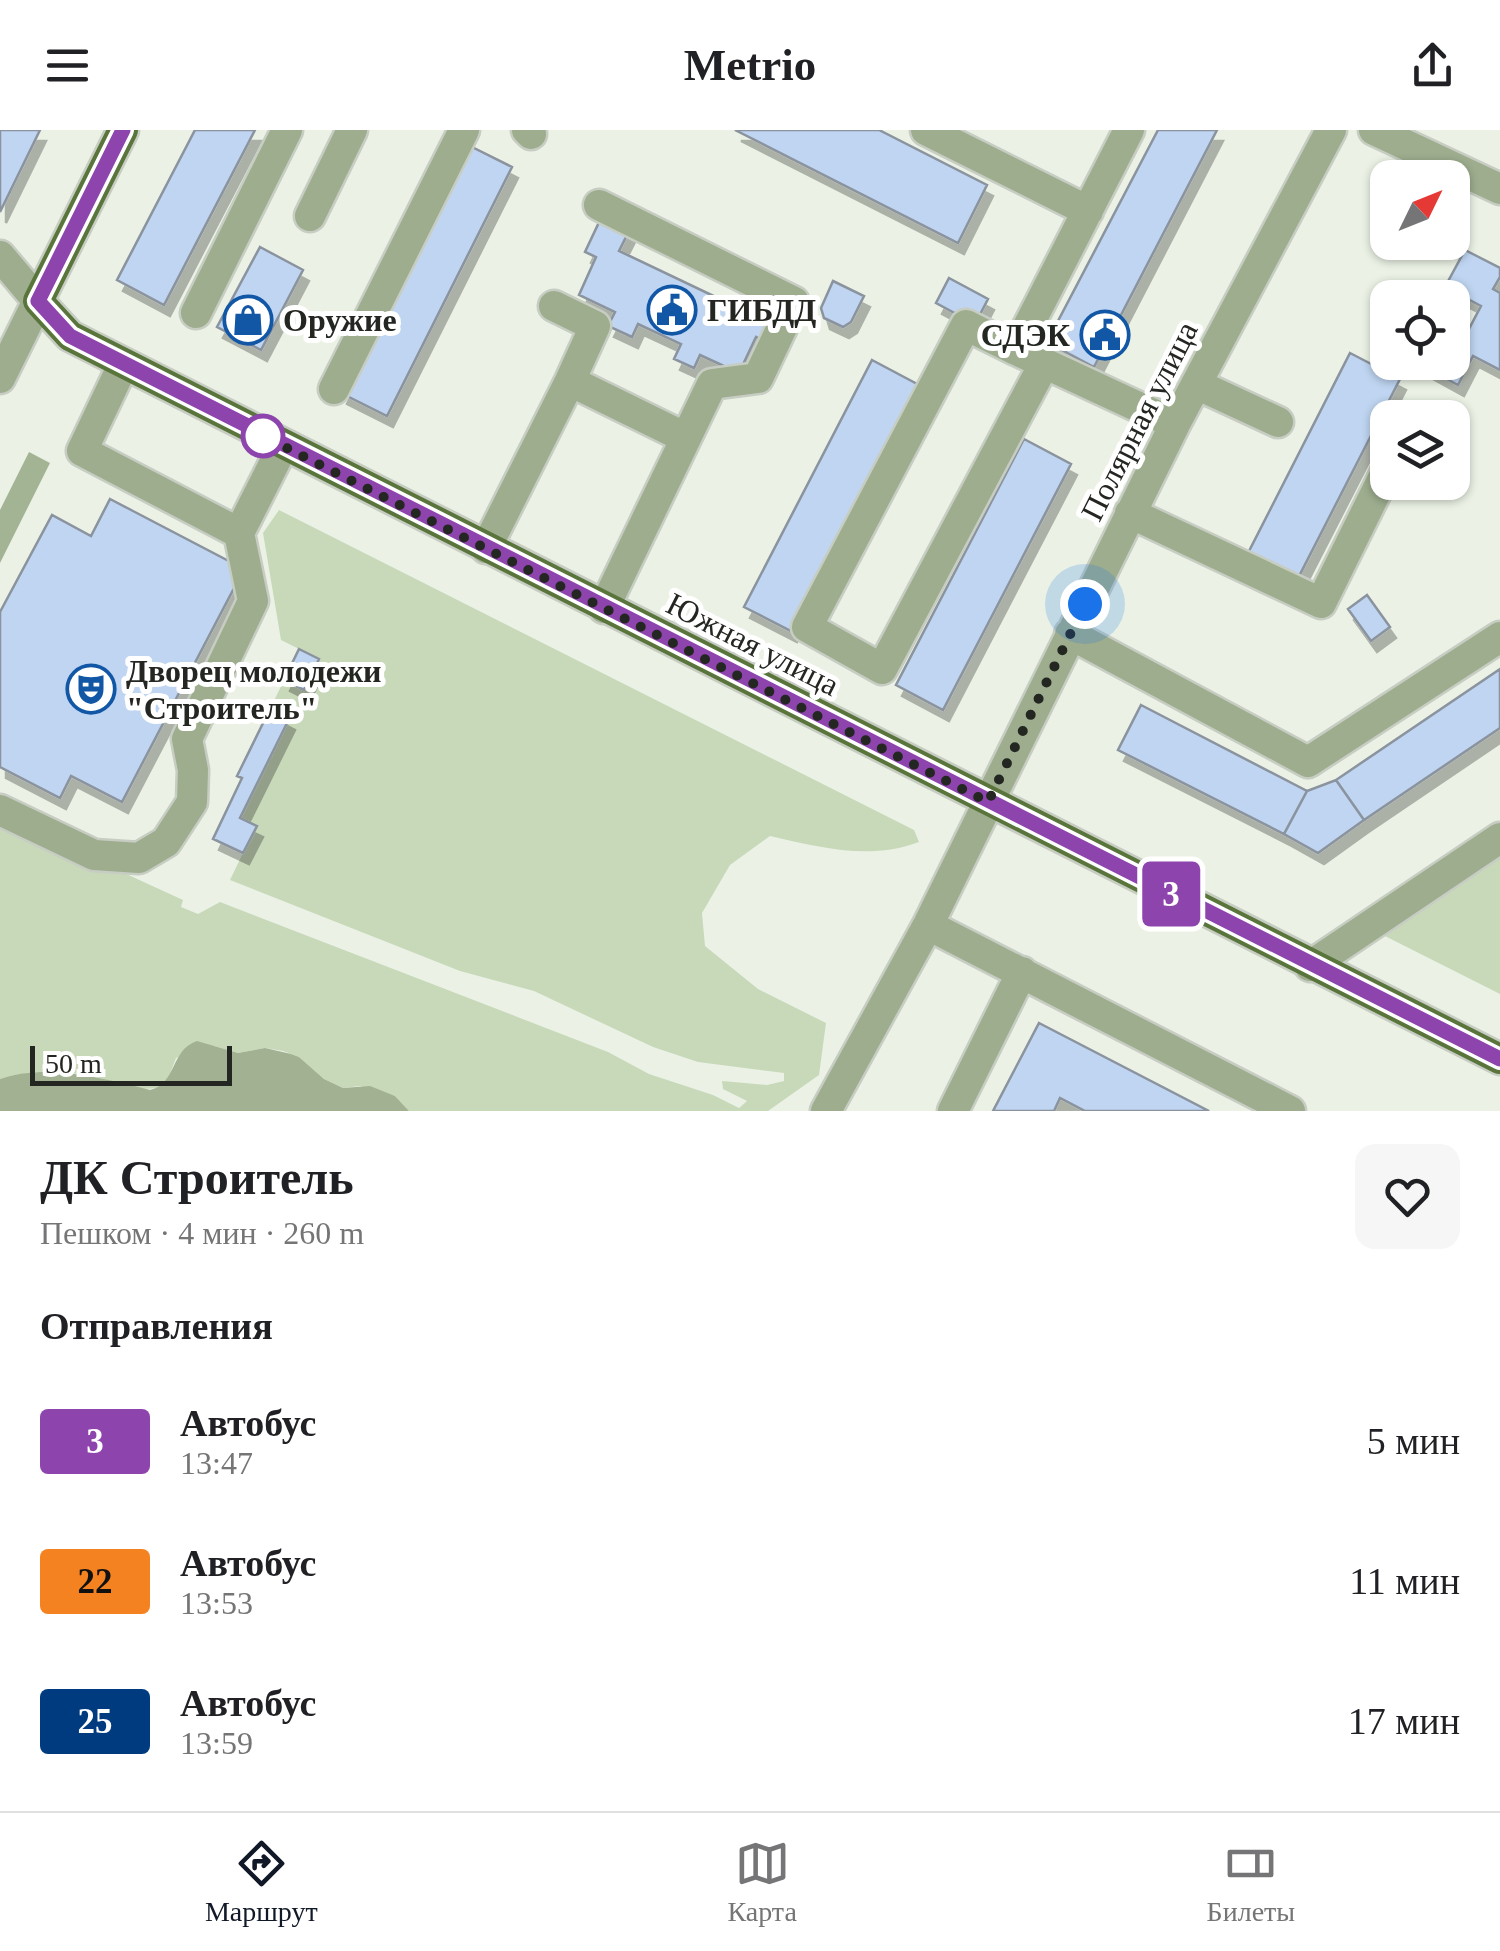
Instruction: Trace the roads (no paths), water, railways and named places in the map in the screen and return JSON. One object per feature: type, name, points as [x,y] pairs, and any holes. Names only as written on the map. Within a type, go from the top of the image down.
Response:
[{"type":"main road","points":[[38,301],[123,130]]},
{"type":"main road","name":"Южная улица","points":[[38,301],[70,336],[123,364],[1500,1060]]},
{"type":"street","points":[[196,312],[287,130]]},
{"type":"street","points":[[310,216],[352,130]]},
{"type":"street","points":[[334,389],[464,130]]},
{"type":"street","points":[[926,130],[1088,211]]},
{"type":"street","points":[[1129,130],[1088,211],[1030,357],[882,668],[807,628],[966,325],[1030,357],[1175,424]]},
{"type":"street","name":"Полярная улица","points":[[826,1111],[928,925],[1175,424],[1331,130]]},
{"type":"street","points":[[1374,130],[1500,189]]},
{"type":"street","points":[[599,205],[794,302],[758,378],[712,384],[604,608]]},
{"type":"street","name":"Южная улица","points":[[0,256],[38,301]]},
{"type":"street","points":[[0,378],[38,301]]},
{"type":"street","points":[[486,548],[595,326],[554,306]]},
{"type":"street","points":[[123,364],[82,451],[238,533]]},
{"type":"street","points":[[570,382],[686,438]]},
{"type":"street","points":[[1196,384],[1278,422]]},
{"type":"street","points":[[0,810],[94,855],[139,858],[166,842],[182,822],[192,802],[193,770],[186,739],[253,601],[238,533],[283,446]]},
{"type":"street","points":[[1130,513],[1322,603],[1372,500]]},
{"type":"street","points":[[1070,634],[1308,762],[1500,637]]},
{"type":"street","points":[[1310,966],[1500,838]]},
{"type":"street","points":[[928,925],[1290,1111]]},
{"type":"street","points":[[953,1111],[1022,972]]},
{"type":"place","name":"ГИБДД","points":[[672,310]]},
{"type":"place","name":"Оружие","points":[[248,320]]},
{"type":"place","name":"СДЭК","points":[[1105,335]]},
{"type":"place","name":"Дворец молодежи \"Строитель\"","points":[[91,689]]}]
